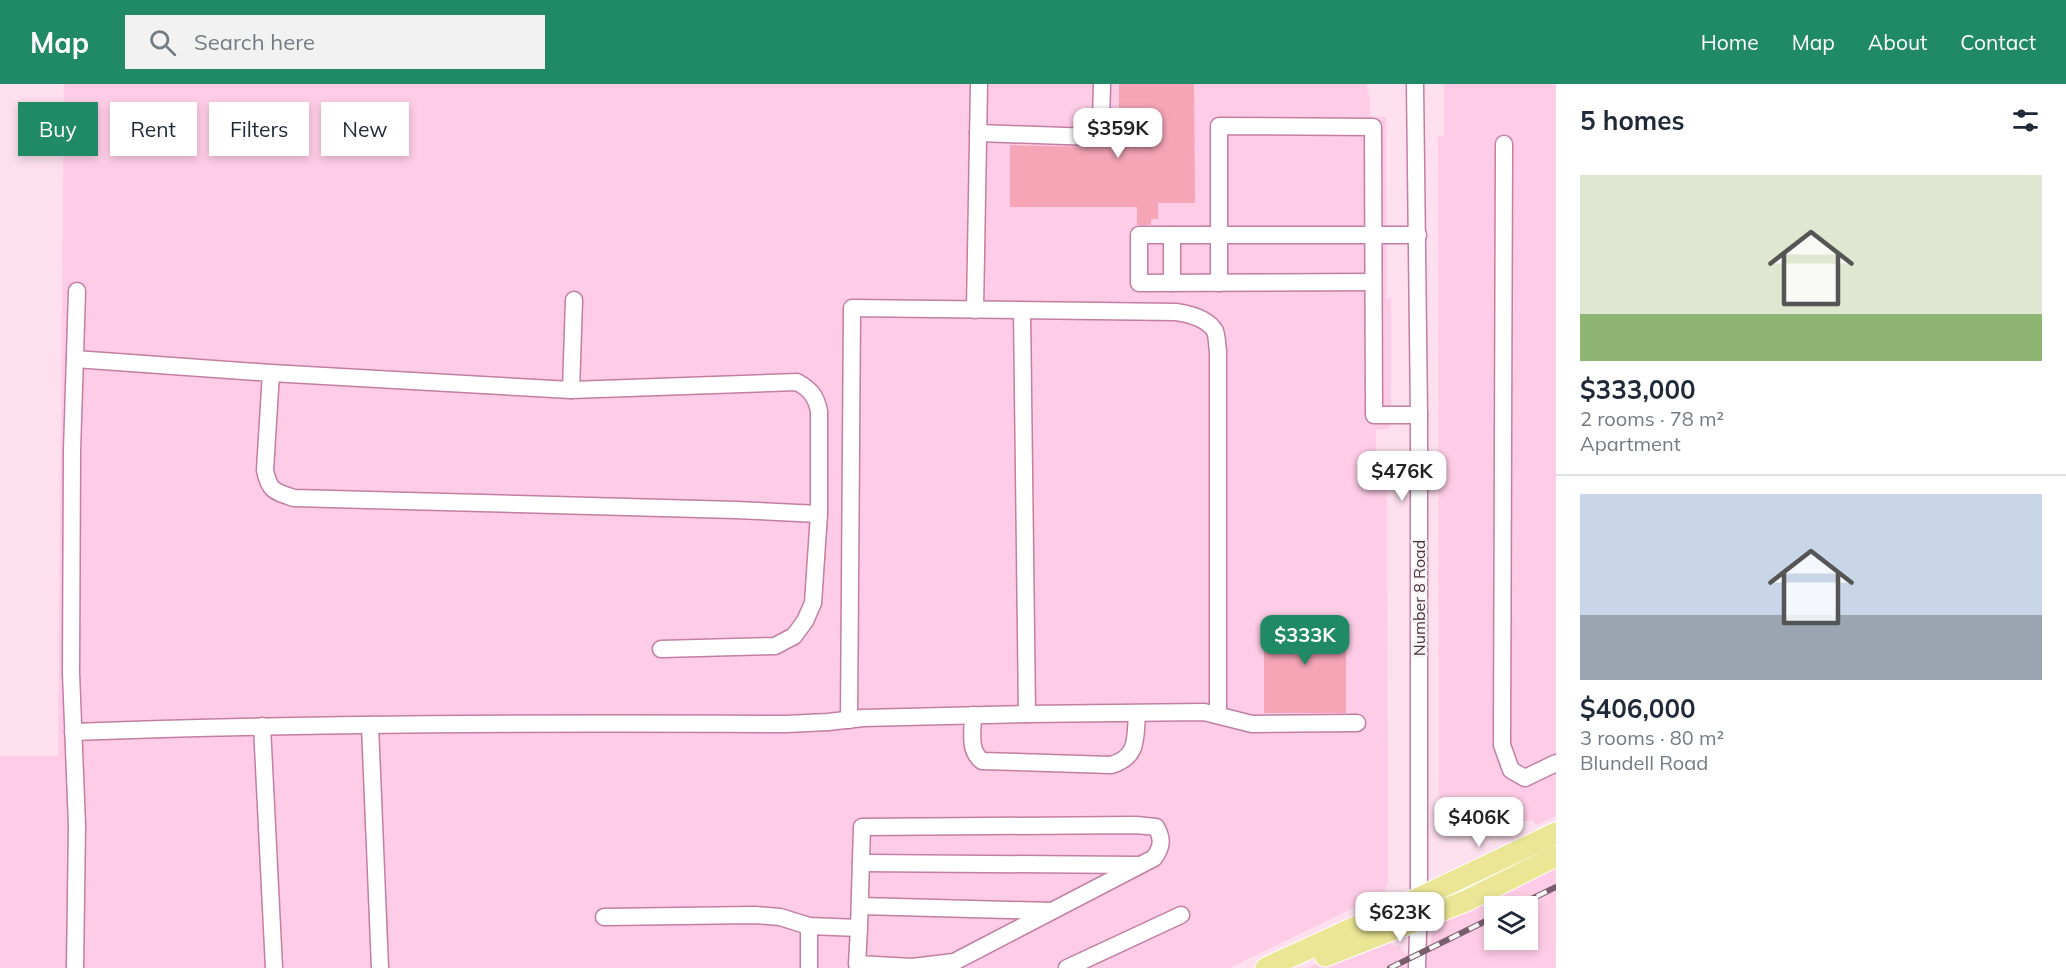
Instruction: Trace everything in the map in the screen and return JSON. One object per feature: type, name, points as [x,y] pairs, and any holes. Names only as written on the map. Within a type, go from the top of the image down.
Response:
[{"type":"main road","points":[[1297,968],[1419,909],[1556,833]]},
{"type":"main road","points":[[1266,968],[1419,909],[1466,901],[1556,856]]},
{"type":"street","points":[[975,310],[980,84]]},
{"type":"street","points":[[978,133],[1093,137],[1098,134],[1101,122],[1101,84]]},
{"type":"street","name":"Number 8 Road","points":[[1415,84],[1419,416],[1417,968]]},
{"type":"street","points":[[1219,283],[1219,126],[1373,127],[1374,415],[1419,416]]},
{"type":"street","points":[[1504,144],[1502,745],[1511,770],[1525,778],[1556,763]]},
{"type":"street","points":[[1373,282],[1139,283],[1139,235],[1418,235]]},
{"type":"street","points":[[1172,235],[1172,283]]},
{"type":"street","points":[[75,968],[77,825],[71,661],[72,451],[77,291]]},
{"type":"street","points":[[571,390],[574,300]]},
{"type":"street","points":[[849,720],[852,308],[1176,312],[1203,320],[1215,332],[1218,351],[1218,715]]},
{"type":"street","points":[[1022,310],[1027,714]]},
{"type":"street","points":[[75,359],[571,390],[797,382],[807,387],[816,398],[819,411],[819,514],[813,603],[805,621],[794,636],[775,646],[661,649]]},
{"type":"street","points":[[271,373],[265,470],[268,484],[277,493],[294,498],[819,514]]},
{"type":"street","points":[[73,732],[370,724],[786,724],[973,715],[1204,712],[1252,724],[1356,723]]},
{"type":"street","points":[[973,715],[972,745],[975,756],[982,761],[1111,765],[1124,761],[1131,753],[1135,739],[1137,713]]},
{"type":"street","points":[[370,724],[380,968]]},
{"type":"street","points":[[262,726],[274,968]]},
{"type":"street","points":[[1136,825],[1156,827],[1161,836],[1161,849],[1154,858],[1141,865],[954,962],[912,967],[856,966],[861,863],[862,827],[1136,825]]},
{"type":"street","points":[[861,863],[1141,865]]},
{"type":"street","points":[[860,906],[1052,911]]},
{"type":"street","points":[[604,917],[755,915],[780,917],[809,926],[859,928]]},
{"type":"street","points":[[1067,968],[1181,915]]},
{"type":"street","points":[[809,926],[809,968]]},
{"type":"shaded area","points":[[64,84],[1366,84],[1370,116],[1386,117],[1387,298],[1391,298],[1391,426],[1387,429],[1376,430],[1376,465],[1387,466],[1388,882],[1384,893],[1229,968],[0,968],[0,756],[58,756],[63,156],[98,156],[98,102],[64,102]]},
{"type":"shaded area","points":[[1444,84],[1556,84],[1556,816],[1536,825],[1533,821],[1439,824],[1438,136],[1444,136]]},
{"type":"shaded area","points":[[1556,865],[1556,968],[1307,968],[1373,940],[1392,940],[1391,943],[1397,947],[1399,945],[1405,954],[1430,944],[1433,932],[1440,922],[1484,900],[1484,950],[1538,950],[1538,896],[1493,896]]},
{"type":"building","points":[[1119,84],[1194,84],[1195,203],[1158,203],[1158,219],[1151,219],[1151,225],[1137,225],[1137,207],[1010,207],[1010,145],[1093,147],[1102,144],[1119,144]]},
{"type":"building","points":[[1264,619],[1346,619],[1346,713],[1264,713]]},
{"type":"railway","points":[[1538,896],[1556,887]]},
{"type":"railway","points":[[1390,968],[1484,922]]}]
